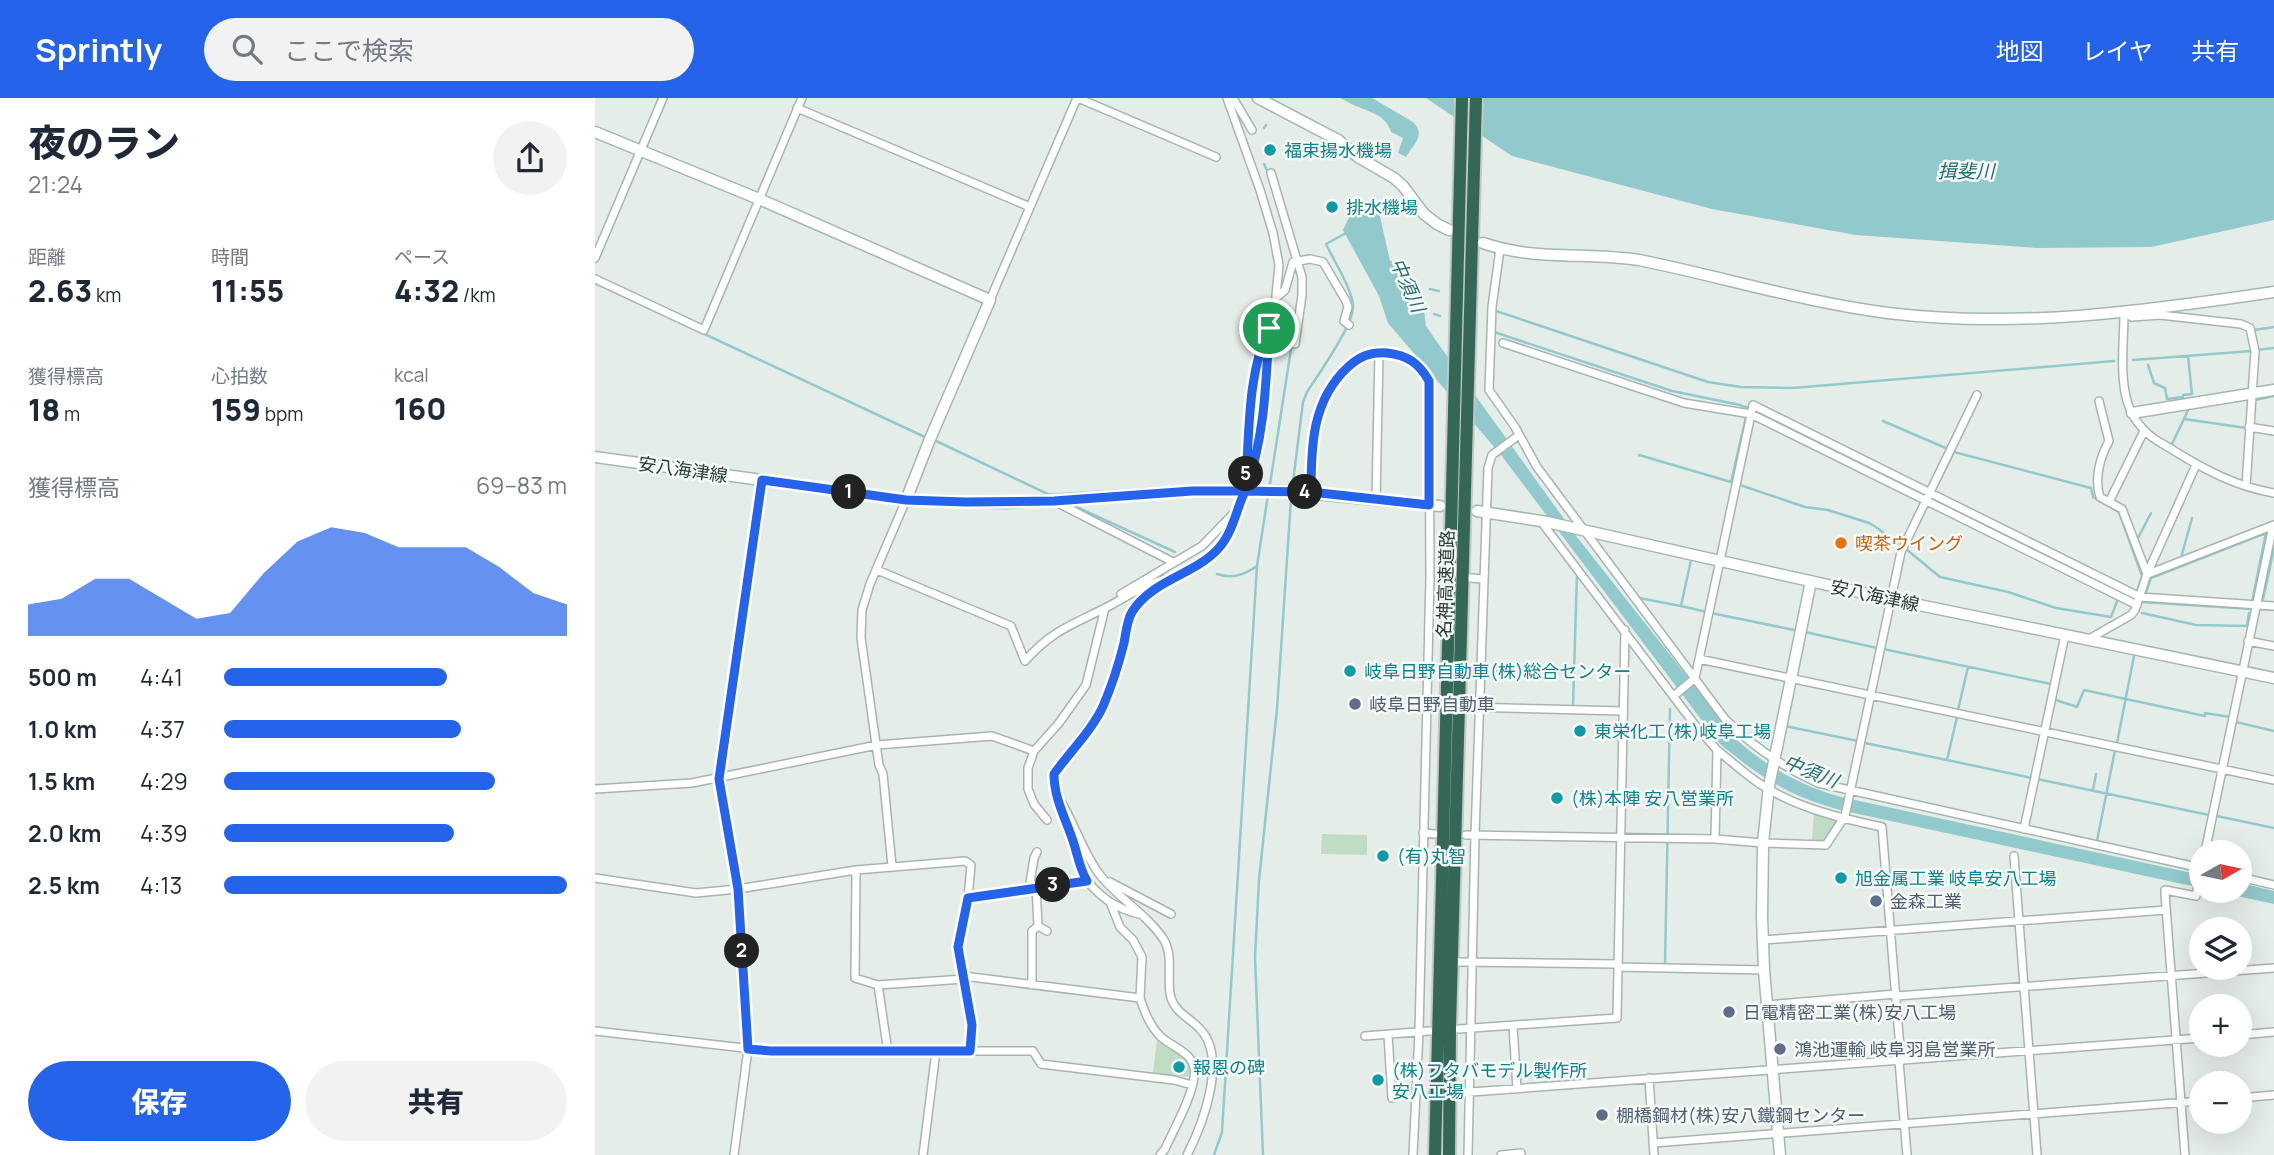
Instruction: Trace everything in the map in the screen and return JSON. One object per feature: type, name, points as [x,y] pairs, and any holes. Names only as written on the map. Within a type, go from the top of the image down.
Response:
[{"type":"highway","name":"名神高速道路","points":[[1434,1155],[1462,98]]},
{"type":"highway","name":"名神高速道路","points":[[1449,1155],[1452,944],[1476,98]]},
{"type":"street","points":[[595,258],[663,98]]},
{"type":"street","points":[[595,279],[704,330],[802,98]]},
{"type":"street","points":[[892,866],[883,774],[861,638],[862,610],[870,584],[935,427],[1077,98],[1216,157]]},
{"type":"street","points":[[1227,98],[1273,233],[1279,265],[1277,297],[1253,377],[1245,491]]},
{"type":"street","points":[[1233,98],[1252,130]]},
{"type":"street","points":[[1258,98],[1338,141],[1358,157],[1394,178],[1424,214],[1449,230]]},
{"type":"street","points":[[797,108],[1030,207]]},
{"type":"street","points":[[595,132],[759,199],[991,300]]},
{"type":"street","points":[[1271,173],[1302,277],[1295,344]]},
{"type":"street","points":[[1483,243],[1526,254],[1622,257],[1833,305],[1902,314],[2011,320],[2124,313],[2274,292]]},
{"type":"street","points":[[1500,249],[1492,307],[1489,390],[1537,467],[1583,530],[1725,719],[1743,737],[1773,761],[1818,783],[1850,793],[2189,866]]},
{"type":"street","points":[[1277,297],[1285,290],[1291,265],[1298,260],[1323,261],[1346,301],[1348,307],[1344,321],[1349,325]]},
{"type":"street","points":[[2124,313],[2132,317],[2160,316],[2241,324],[2250,328],[2255,351],[2246,486]]},
{"type":"street","points":[[2124,313],[2124,379],[2127,401],[2144,431],[2196,465],[2225,480],[2274,493]]},
{"type":"street","points":[[877,570],[1011,626],[1025,661],[1050,636],[1139,588],[1197,567],[1219,548],[1230,534],[1250,476],[1264,420],[1269,328]]},
{"type":"street","points":[[1503,343],[1684,403],[1751,414]]},
{"type":"street","points":[[1311,492],[1318,412],[1334,382],[1358,358],[1371,352],[1406,357],[1423,370],[1429,381],[1435,505],[1430,577],[1419,1032],[1413,1155]]},
{"type":"street","points":[[1376,499],[1379,353]]},
{"type":"street","points":[[2132,413],[2274,390]]},
{"type":"street","points":[[1466,835],[1714,839],[1826,845],[1845,818],[1901,552],[1976,395]]},
{"type":"street","points":[[2099,401],[2109,441],[2101,455],[2097,488],[2100,497],[2122,509],[2147,574]]},
{"type":"street","points":[[1676,694],[1695,680],[1753,405],[1928,497],[2139,601],[2274,606]]},
{"type":"street","points":[[2249,427],[2274,431]]},
{"type":"street","points":[[2109,502],[2144,431]]},
{"type":"street","points":[[1468,1155],[1483,579],[1481,512],[1487,468],[1492,455],[1517,436]]},
{"type":"street","name":"安八海津線","points":[[595,457],[906,500],[1006,503],[1192,491],[1245,491],[1311,492],[1435,505]]},
{"type":"street","points":[[2089,639],[2130,615],[2139,601],[2147,574],[2196,465]]},
{"type":"street","points":[[734,1155],[748,1049],[738,889],[719,779],[762,480]]},
{"type":"street","points":[[1054,501],[1173,562]]},
{"type":"street","points":[[1113,604],[1128,588],[1202,546],[1236,511]]},
{"type":"street","name":"安八海津線","points":[[1481,512],[1543,521],[1811,581],[2274,678]]},
{"type":"street","points":[[1543,521],[1717,750],[1797,804],[1882,827],[1906,1155]]},
{"type":"street","points":[[2147,574],[2274,526]]},
{"type":"street","points":[[2207,840],[2274,526]]},
{"type":"street","points":[[1143,915],[1121,909],[1100,895],[1087,881],[1081,871],[1056,793],[1054,774],[1103,706],[1123,647],[1131,612],[1149,594],[1174,577]]},
{"type":"street","points":[[1430,577],[1442,578]]},
{"type":"street","points":[[1471,578],[1483,579]]},
{"type":"street","points":[[1780,1155],[1764,970],[1763,843],[1773,761],[1811,581]]},
{"type":"street","points":[[1047,820],[1034,804],[1028,789],[1028,768],[1034,751],[1059,723],[1086,685],[1105,608]]},
{"type":"street","points":[[1459,1029],[1617,1018],[1625,631]]},
{"type":"street","points":[[2024,829],[2065,635]]},
{"type":"street","points":[[2248,641],[2274,646]]},
{"type":"street","points":[[1699,659],[2274,780]]},
{"type":"street","points":[[1427,706],[1438,706]]},
{"type":"street","points":[[1467,707],[1623,711]]},
{"type":"street","points":[[595,789],[719,779],[877,745],[992,736],[1034,751]]},
{"type":"street","points":[[1714,839],[1717,750]]},
{"type":"street","points":[[1056,793],[1101,877],[1143,915],[1165,942],[1170,996],[1175,1008],[1201,1029],[1212,1052],[1207,1106],[1187,1155]]},
{"type":"street","points":[[1423,833],[1434,834]]},
{"type":"street","points":[[1037,852],[1034,858],[1033,888],[1038,926]]},
{"type":"street","points":[[2014,856],[2037,1155]]},
{"type":"street","points":[[595,878],[696,893],[856,870],[965,861],[971,865],[968,898],[958,947],[972,1025],[970,1051]]},
{"type":"street","points":[[856,870],[855,978],[879,985],[964,978],[1140,999]]},
{"type":"street","points":[[1101,877],[1171,914]]},
{"type":"street","points":[[2252,880],[2274,885]]},
{"type":"street","points":[[968,898],[1087,881]]},
{"type":"street","points":[[2185,1155],[2165,890],[2189,895]]},
{"type":"street","points":[[1110,902],[1120,927],[1133,940],[1142,957],[1140,999],[1148,1021],[1161,1037],[1193,1061],[1195,1070],[1192,1085],[1160,1155]]},
{"type":"street","points":[[1763,940],[2166,910]]},
{"type":"street","points":[[1038,926],[1047,931]]},
{"type":"street","points":[[1032,985],[1032,931],[1038,926]]},
{"type":"street","points":[[1421,959],[1430,960]]},
{"type":"street","points":[[1459,962],[1764,970]]},
{"type":"street","points":[[1767,1005],[2274,968]]},
{"type":"street","points":[[879,985],[888,1052]]},
{"type":"street","points":[[1513,1026],[1517,1089]]},
{"type":"street","points":[[595,1031],[771,1051],[1033,1051],[1041,1064],[1174,1080],[1192,1085]]},
{"type":"street","points":[[1365,1036],[1429,1031]]},
{"type":"street","points":[[2252,1034],[2274,1032]]},
{"type":"street","points":[[1388,1034],[1392,1098]]},
{"type":"street","points":[[1457,1093],[2189,1039]]},
{"type":"street","points":[[923,1155],[936,1051]]},
{"type":"street","points":[[1649,1078],[1654,1155]]},
{"type":"street","points":[[1417,1096],[1427,1095]]},
{"type":"street","points":[[2252,1097],[2274,1095]]},
{"type":"street","points":[[1653,1143],[2189,1102]]},
{"type":"street","points":[[1501,1155],[1521,1153]]},
{"type":"green space","points":[[1814,811],[1840,820],[1825,842],[1812,841]]},
{"type":"green space","points":[[1322,834],[1367,835],[1367,855],[1321,854]]},
{"type":"green space","points":[[1157,1040],[1175,1048],[1191,1062],[1188,1077],[1153,1073]]},
{"type":"water","points":[[1340,98],[1372,98],[1413,122],[1419,136],[1406,157],[1398,153],[1403,138],[1391,132],[1383,119]]},
{"type":"water","name":"揖斐川","points":[[1426,98],[2274,98],[2274,220],[2151,247],[2037,248],[1856,235],[1712,209],[1512,156]]},
{"type":"water","name":"中須川","points":[[1354,207],[1367,207],[1379,212],[1390,261],[1405,259],[1411,296],[1424,310],[1426,326],[1437,342],[1577,537],[1738,741],[1750,751],[1799,782],[1826,793],[2189,872],[2189,885],[1840,810],[1775,784],[1734,755],[1719,743],[1501,455],[1388,323],[1379,296],[1343,230]]},
{"type":"water","points":[[2252,886],[2274,891],[2274,904],[2252,899]]},
{"type":"waterway","points":[[1264,164],[1268,173]]},
{"type":"waterway","points":[[1293,482],[1303,402],[1342,336],[1352,313],[1349,290],[1326,244],[1346,233]]},
{"type":"waterway","name":"中須川","points":[[1430,289],[1439,291]]},
{"type":"waterway","points":[[1496,311],[1708,382],[1741,387],[1793,388],[2114,361]]},
{"type":"waterway","name":"中須川","points":[[1434,314],[1440,316]]},
{"type":"waterway","points":[[2254,330],[2274,327]]},
{"type":"waterway","points":[[698,331],[927,438]]},
{"type":"waterway","points":[[1494,332],[1672,391],[1751,409]]},
{"type":"waterway","points":[[1270,484],[1292,343]]},
{"type":"waterway","points":[[2257,350],[2274,348]]},
{"type":"waterway","points":[[2133,360],[2252,351]]},
{"type":"waterway","points":[[2148,365],[2154,383],[2165,388],[2167,399],[2183,397],[2192,394],[2188,356]]},
{"type":"waterway","points":[[2256,388],[2274,385]]},
{"type":"waterway","points":[[2255,400],[2274,396]]},
{"type":"waterway","points":[[2184,419],[2188,410]]},
{"type":"waterway","points":[[1755,411],[1926,495]]},
{"type":"waterway","points":[[1639,455],[1731,482],[1746,417]]},
{"type":"waterway","points":[[2171,446],[2184,419],[2246,428]]},
{"type":"waterway","points":[[1883,421],[1948,449]]},
{"type":"waterway","points":[[934,440],[1054,497]]},
{"type":"waterway","points":[[2251,454],[2252,441]]},
{"type":"waterway","points":[[1935,490],[1954,452],[2091,488],[2093,497],[2119,512],[2142,576],[2137,592]]},
{"type":"waterway","points":[[1741,477],[1740,485],[1805,507],[1828,510],[1869,523],[1897,544]]},
{"type":"waterway","points":[[1214,1155],[1222,1132],[1257,566],[1268,495]]},
{"type":"waterway","points":[[1932,498],[2136,599]]},
{"type":"waterway","points":[[1263,1155],[1255,957],[1259,880],[1277,709],[1291,499]]},
{"type":"waterway","points":[[2155,564],[2183,503]]},
{"type":"waterway","points":[[1070,504],[1175,552]]},
{"type":"waterway","points":[[2137,540],[2151,513]]},
{"type":"waterway","points":[[2181,558],[2192,518]]},
{"type":"waterway","points":[[2145,595],[2151,578],[2266,533],[2252,602]]},
{"type":"waterway","points":[[1907,547],[1906,549],[1940,577],[2008,592],[2056,608],[2111,617],[2118,599]]},
{"type":"waterway","points":[[2262,604],[2274,549]]},
{"type":"waterway","points":[[1639,598],[1681,606],[1691,560]]},
{"type":"waterway","points":[[1217,574],[1238,575],[1257,566]]},
{"type":"waterway","points":[[1573,706],[1577,573]]},
{"type":"waterway","points":[[2142,602],[2252,609]]},
{"type":"waterway","points":[[1681,606],[1707,612]]},
{"type":"waterway","points":[[2258,609],[2274,610]]},
{"type":"waterway","points":[[1711,613],[1794,630]]},
{"type":"waterway","points":[[2142,613],[2196,625],[2247,626],[2249,613]]},
{"type":"waterway","points":[[1805,632],[1877,648]]},
{"type":"waterway","points":[[1883,649],[2051,684]]},
{"type":"waterway","points":[[2117,743],[2134,656]]},
{"type":"waterway","points":[[1958,710],[1968,667]]},
{"type":"waterway","points":[[1484,671],[1574,673]]},
{"type":"waterway","points":[[2053,699],[2077,707],[2084,690],[2205,716],[2205,713],[2230,717]]},
{"type":"waterway","points":[[1665,964],[1670,709]]},
{"type":"waterway","points":[[1865,743],[1947,760],[1957,717]]},
{"type":"waterway","points":[[2236,722],[2274,731]]},
{"type":"waterway","points":[[1785,726],[1858,741]]},
{"type":"waterway","points":[[2097,841],[2115,750]]},
{"type":"waterway","points":[[1947,760],[2032,778]]},
{"type":"waterway","points":[[2093,790],[2096,774]]},
{"type":"waterway","points":[[2037,779],[2209,815]]},
{"type":"waterway","points":[[2217,816],[2274,828]]},
{"type":"tunnel","points":[[1427,1095],[1453,1093]]},
{"type":"place","name":"福束揚水機場","points":[[1270,150]]},
{"type":"place","name":"排水機場","points":[[1332,207]]},
{"type":"place","name":"喫茶ウイング","points":[[1841,543]]},
{"type":"place","name":"岐阜日野自動車(株)総合センター","points":[[1350,671]]},
{"type":"place","name":"岐阜日野自動車","points":[[1355,704]]},
{"type":"place","name":"東栄化工(株)岐阜工場","points":[[1580,731]]},
{"type":"place","name":"(株)本陣 安八営業所","points":[[1557,798]]},
{"type":"place","name":"(有)丸智","points":[[1383,856]]},
{"type":"place","name":"旭金属工業 岐阜安八工場","points":[[1841,878]]},
{"type":"place","name":"金森工業","points":[[1876,901]]},
{"type":"place","name":"日電精密工業(株)安八工場","points":[[1729,1012]]},
{"type":"place","name":"鴻池運輸 岐阜羽島営業所","points":[[1780,1049]]},
{"type":"place","name":"報恩の碑","points":[[1179,1067]]},
{"type":"place","name":"(株)フタバモデル製作所 安八工場","points":[[1378,1080]]},
{"type":"place","name":"棚橋鋼材(株)安八鐵鋼センター","points":[[1602,1115]]},
{"type":"route","points":[[1269,328],[1261,345],[1253,377],[1245,491],[1284,491],[1311,492],[1311,469],[1321,403],[1345,370],[1358,358],[1371,352],[1406,357],[1423,370],[1429,381],[1429,505],[1311,492],[1245,491],[1230,534],[1219,548],[1197,567],[1174,577],[1149,594],[1131,612],[1123,647],[1103,706],[1054,774],[1059,806],[1074,843],[1081,871],[1087,881],[968,898],[958,947],[972,1025],[970,1051],[748,1049],[738,889],[719,779],[762,480],[906,500],[1006,503],[1192,491],[1245,491],[1264,420],[1269,328]]}]
